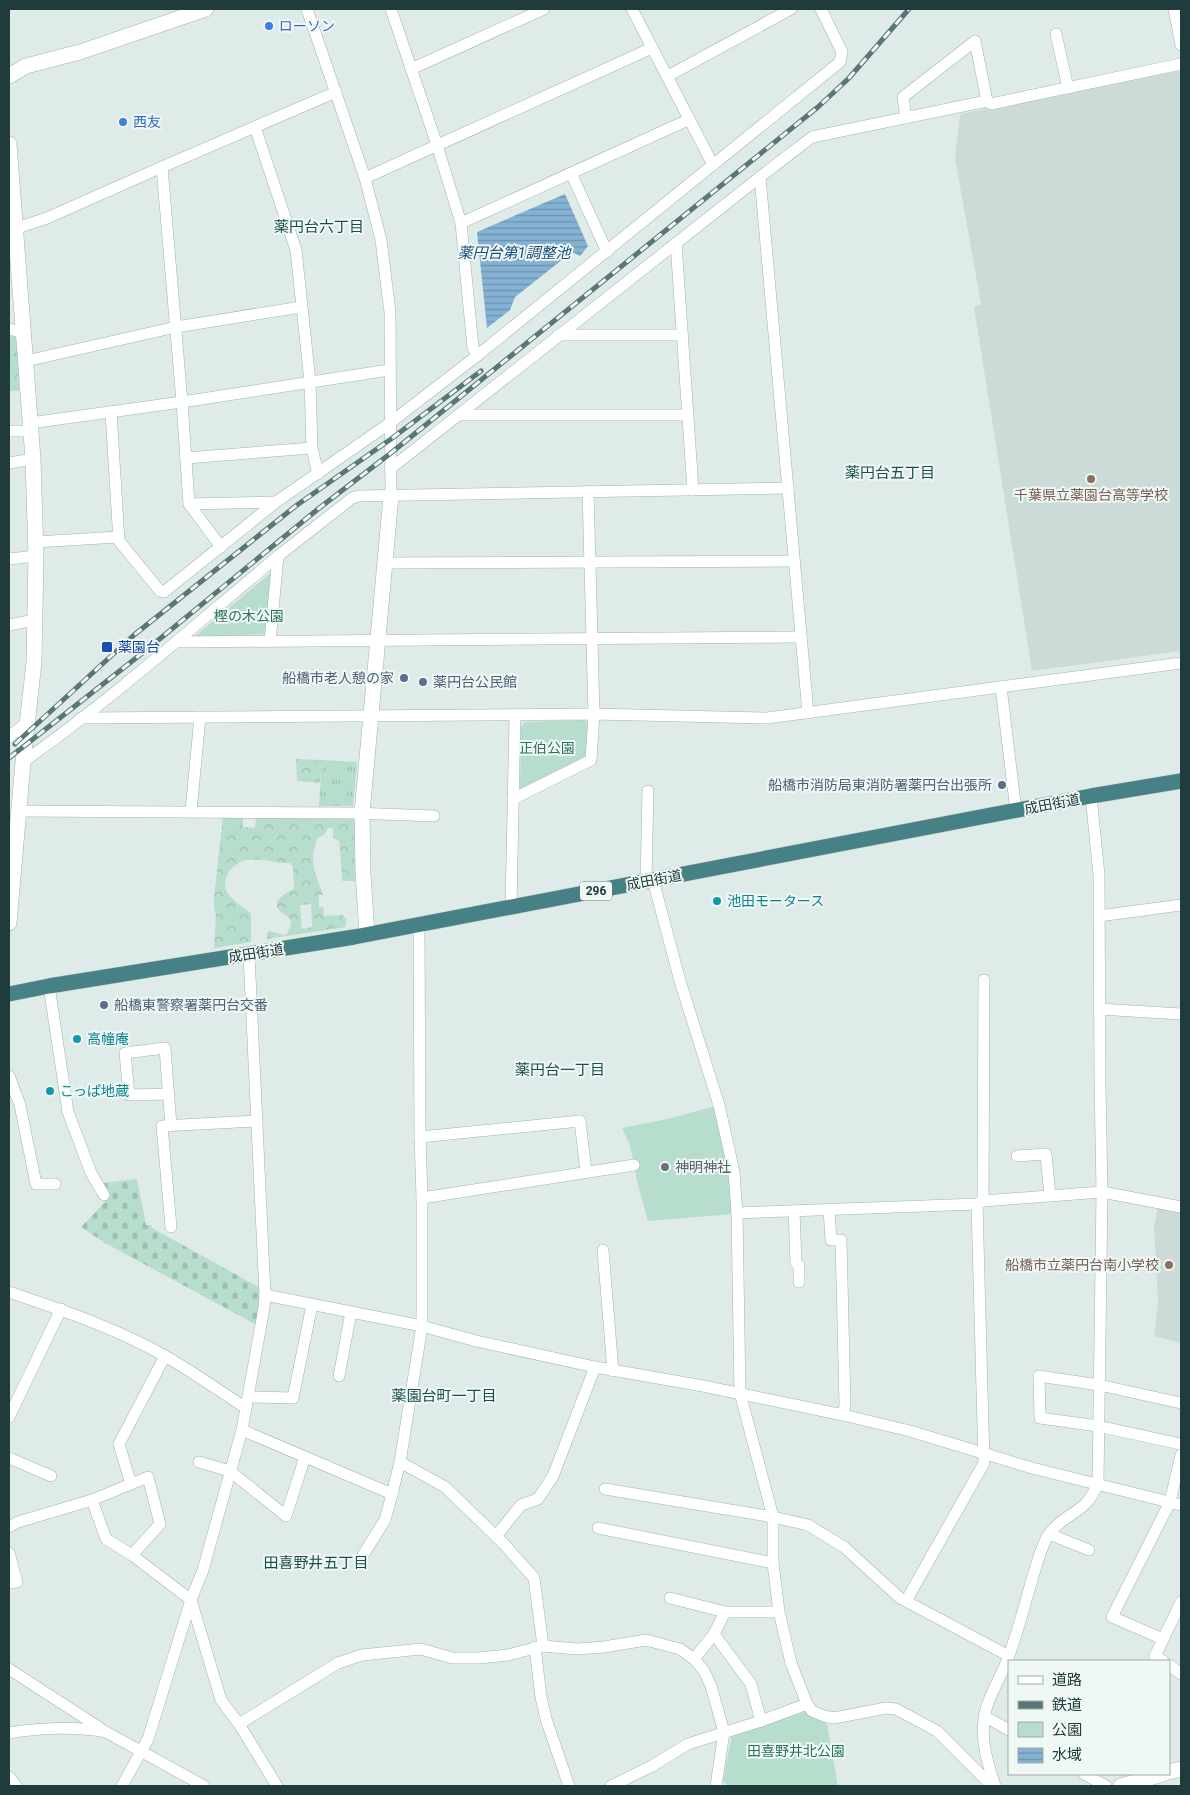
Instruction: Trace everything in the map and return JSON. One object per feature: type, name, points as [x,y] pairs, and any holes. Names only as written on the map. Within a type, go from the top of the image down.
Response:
[{"type":"highway","name":"成田街道","points":[[9,994],[367,934],[1091,796],[1181,781]]},
{"type":"street","points":[[9,76],[26,66],[80,52],[206,9]]},
{"type":"street","points":[[307,9],[365,178],[381,240],[390,312],[391,496],[362,813],[367,934]]},
{"type":"street","points":[[391,9],[461,223],[473,348],[478,355]]},
{"type":"street","points":[[411,69],[544,9]]},
{"type":"street","points":[[632,9],[713,165]]},
{"type":"street","points":[[668,76],[791,9]]},
{"type":"street","points":[[111,412],[118,537],[160,592],[164,592],[276,502],[390,423],[478,355],[840,62],[842,52],[821,9]]},
{"type":"street","points":[[1174,9],[1181,45]]},
{"type":"street","points":[[1056,34],[1068,88]]},
{"type":"street","points":[[906,118],[903,97],[975,41],[987,101]]},
{"type":"street","points":[[365,178],[652,48]]},
{"type":"street","points":[[390,468],[812,137],[987,101],[991,104],[1181,64]]},
{"type":"street","points":[[13,234],[336,92]]},
{"type":"street","points":[[461,223],[688,120]]},
{"type":"street","points":[[255,126],[296,250],[310,382],[312,448],[318,474]]},
{"type":"street","points":[[9,144],[13,234],[24,333],[33,460],[36,549],[34,662],[11,871],[9,923]]},
{"type":"street","points":[[162,167],[189,504],[221,546]]},
{"type":"street","points":[[572,173],[607,252]]},
{"type":"street","points":[[760,176],[808,713]]},
{"type":"street","points":[[676,243],[693,490]]},
{"type":"street","points":[[26,361],[176,327],[301,307]]},
{"type":"street","points":[[9,329],[24,333]]},
{"type":"street","points":[[558,335],[682,335]]},
{"type":"street","points":[[9,431],[111,412],[389,370]]},
{"type":"street","points":[[459,415],[688,415]]},
{"type":"street","points":[[186,458],[312,448]]},
{"type":"street","points":[[9,463],[33,460]]},
{"type":"street","points":[[23,762],[176,642],[278,556],[352,498],[359,496],[788,488]]},
{"type":"street","points":[[513,799],[591,760],[594,714],[588,491]]},
{"type":"street","points":[[189,504],[276,502]]},
{"type":"street","points":[[9,559],[36,549],[118,537]]},
{"type":"street","points":[[270,641],[278,556]]},
{"type":"street","points":[[386,563],[794,561]]},
{"type":"street","points":[[9,625],[35,620]]},
{"type":"street","points":[[176,642],[801,637]]},
{"type":"street","points":[[81,718],[594,714],[767,718],[1181,663]]},
{"type":"street","points":[[1001,687],[1016,811]]},
{"type":"street","points":[[511,907],[515,715]]},
{"type":"street","points":[[191,811],[200,717]]},
{"type":"street","points":[[9,736],[27,722]]},
{"type":"street","points":[[648,791],[650,881],[719,1104],[734,1172],[737,1213],[740,1394],[773,1517],[773,1563],[779,1612],[791,1663],[807,1704],[812,1711],[834,1718],[886,1708],[896,1709],[937,1731],[994,1786]]},
{"type":"street","points":[[1008,1660],[1040,1554],[1049,1534],[1060,1522],[1081,1510],[1093,1496],[1098,1483],[1102,1192],[1099,875],[1091,796]]},
{"type":"street","points":[[19,811],[362,813],[434,816]]},
{"type":"street","points":[[1099,916],[1181,905]]},
{"type":"street","points":[[363,1555],[386,1520],[400,1462],[422,1326],[419,924]]},
{"type":"street","points":[[122,1786],[148,1740],[191,1600],[203,1570],[242,1430],[265,1295],[249,954]]},
{"type":"street","points":[[906,1601],[984,1463],[980,1202],[984,980]]},
{"type":"street","points":[[49,986],[68,1112],[91,1173],[104,1195]]},
{"type":"street","points":[[1099,1009],[1181,1014]]},
{"type":"street","points":[[169,1094],[129,1095],[125,1053],[165,1048],[169,1094],[171,1126]]},
{"type":"street","points":[[9,1076],[20,1104],[36,1184],[55,1184]]},
{"type":"street","points":[[171,1226],[162,1126],[257,1121]]},
{"type":"street","points":[[420,1137],[580,1121],[586,1172]]},
{"type":"street","points":[[1017,1156],[1046,1154],[1050,1196]]},
{"type":"street","points":[[422,1198],[634,1164]]},
{"type":"street","points":[[737,1213],[980,1202],[1102,1192],[1181,1207]]},
{"type":"street","points":[[829,1210],[831,1240],[841,1240],[845,1405],[843,1415]]},
{"type":"street","points":[[794,1211],[796,1263],[799,1266],[799,1282]]},
{"type":"street","points":[[603,1250],[613,1371]]},
{"type":"street","points":[[9,1292],[61,1309],[120,1334],[165,1356],[247,1403],[293,1398],[312,1304]]},
{"type":"street","points":[[265,1295],[422,1326],[476,1341],[613,1371],[843,1415],[910,1431],[1032,1468],[1181,1505]]},
{"type":"street","points":[[9,1418],[61,1309]]},
{"type":"street","points":[[339,1376],[351,1312]]},
{"type":"street","points":[[131,1484],[119,1444],[165,1356]]},
{"type":"street","points":[[496,1536],[521,1505],[538,1499],[553,1476],[595,1367]]},
{"type":"street","points":[[1181,1403],[1099,1385],[1039,1376],[1040,1418],[1098,1426],[1181,1444]]},
{"type":"street","points":[[242,1430],[392,1494]]},
{"type":"street","points":[[1163,1639],[1112,1617],[1170,1502],[1181,1455]]},
{"type":"street","points":[[199,1462],[230,1471],[286,1516],[305,1457]]},
{"type":"street","points":[[9,1458],[51,1476]]},
{"type":"street","points":[[400,1462],[445,1487],[496,1536],[534,1578],[541,1697],[546,1719],[569,1786]]},
{"type":"street","points":[[9,1527],[18,1522],[92,1500],[148,1477],[160,1524],[132,1555]]},
{"type":"street","points":[[605,1489],[773,1517],[808,1526],[844,1547],[900,1598],[1008,1661],[984,1716],[982,1734],[985,1757],[994,1786]]},
{"type":"street","points":[[92,1500],[106,1539],[132,1555],[191,1600],[221,1700],[239,1724],[277,1786]]},
{"type":"street","points":[[598,1528],[773,1563]]},
{"type":"street","points":[[1049,1534],[1089,1550]]},
{"type":"street","points":[[9,1553],[17,1582],[9,1583]]},
{"type":"street","points":[[670,1598],[725,1612],[779,1612]]},
{"type":"street","points":[[1161,1660],[1154,1656],[1181,1602]]},
{"type":"street","points":[[694,1659],[714,1634],[725,1612]]},
{"type":"street","points":[[714,1634],[750,1684],[761,1721]]},
{"type":"street","points":[[239,1724],[338,1663],[362,1655],[421,1649],[452,1658],[479,1658],[508,1655],[539,1647],[577,1649],[604,1647],[646,1640],[680,1649],[694,1659],[704,1671],[711,1686],[724,1732],[716,1786]]},
{"type":"street","points":[[1170,1666],[1181,1674]]},
{"type":"street","points":[[9,1669],[106,1732],[204,1786]]},
{"type":"street","points":[[611,1786],[652,1766],[688,1744],[807,1704]]},
{"type":"street","points":[[984,1716],[1008,1729]]},
{"type":"street","points":[[9,1733],[25,1730],[90,1729],[106,1732]]},
{"type":"street","points":[[1086,1775],[1106,1786]]},
{"type":"street","points":[[1121,1786],[1160,1775]]},
{"type":"shaded area","name":"千葉県立薬園台高等学校","points":[[1179,70],[1181,79],[1181,651],[1032,671],[974,307],[981,304],[955,158],[960,114]]},
{"type":"shaded area","name":"船橋市立薬円台南小学校","points":[[1158,1206],[1181,1212],[1181,1343],[1154,1336],[1158,1303],[1154,1227]]},
{"type":"green space","points":[[9,335],[18,338],[19,391],[9,391]]},
{"type":"green space","name":"樫の木公園","points":[[273,571],[267,634],[194,637]]},
{"type":"green space","name":"正伯公園","points":[[584,720],[588,724],[586,757],[520,789],[521,727],[525,722]]},
{"type":"green space","points":[[296,759],[322,760],[320,783],[297,781]]},
{"type":"green space","points":[[322,760],[357,762],[353,806],[319,806]]},
{"type":"green space","points":[[223,817],[243,818],[243,827],[255,828],[256,817],[354,817],[355,881],[342,881],[339,841],[333,837],[333,828],[328,828],[324,835],[318,838],[313,854],[315,873],[323,895],[319,895],[319,907],[323,907],[324,916],[343,915],[346,919],[346,927],[267,939],[269,931],[284,935],[287,934],[291,925],[289,918],[277,908],[280,898],[294,889],[293,867],[290,863],[258,860],[242,861],[235,865],[226,878],[225,883],[228,893],[251,914],[251,942],[214,948],[216,915],[214,897]],"holes":[[[311,904],[312,927],[302,929],[300,905]]]},
{"type":"green space","points":[[715,1106],[731,1173],[734,1214],[648,1221],[630,1145],[622,1128],[668,1119]]},
{"type":"green space","points":[[137,1179],[146,1225],[151,1225],[152,1228],[262,1289],[257,1325],[105,1243],[81,1227],[109,1198],[103,1183]]},
{"type":"green space","name":"田喜野井北公園","points":[[808,1711],[827,1724],[838,1786],[729,1786],[723,1781],[732,1734]]},
{"type":"water","name":"薬円台第1調整池","points":[[565,194],[588,246],[580,256],[572,252],[515,297],[510,310],[487,328],[477,232]]},
{"type":"railway","points":[[9,758],[145,651],[318,509],[391,453],[818,107],[849,78],[909,9]]},
{"type":"railway","points":[[15,744],[134,635],[297,505],[391,439],[481,371]]},
{"type":"place","name":"ローソン","points":[[269,26]]},
{"type":"place","name":"西友","points":[[123,122]]},
{"type":"place","name":"千葉県立薬園台高等学校","points":[[1091,479]]},
{"type":"place","name":"薬園台","points":[[107,647]]},
{"type":"place","name":"船橋市老人憩の家","points":[[404,678]]},
{"type":"place","name":"薬円台公民館","points":[[423,682]]},
{"type":"place","name":"船橋市消防局東消防署薬円台出張所","points":[[1002,785]]},
{"type":"place","name":"池田モータース","points":[[717,901]]},
{"type":"place","name":"船橋東警察署薬円台交番","points":[[104,1005]]},
{"type":"place","name":"高幢庵","points":[[77,1039]]},
{"type":"place","name":"こっぱ地蔵","points":[[50,1091]]},
{"type":"place","name":"神明神社","points":[[665,1167]]},
{"type":"place","name":"船橋市立薬円台南小学校","points":[[1169,1265]]},
{"type":"district","name":"薬円台六丁目","points":[[319,227]]},
{"type":"district","name":"薬円台五丁目","points":[[890,473]]},
{"type":"district","name":"薬円台一丁目","points":[[560,1070]]},
{"type":"district","name":"薬園台町一丁目","points":[[444,1396]]},
{"type":"district","name":"田喜野井五丁目","points":[[316,1563]]}]
